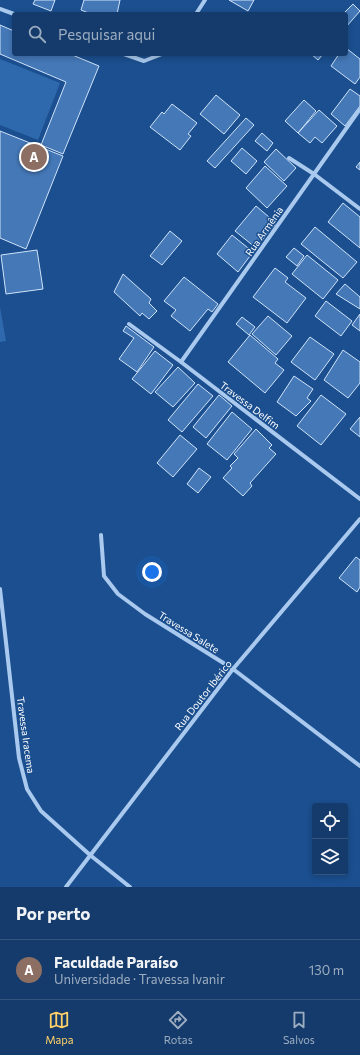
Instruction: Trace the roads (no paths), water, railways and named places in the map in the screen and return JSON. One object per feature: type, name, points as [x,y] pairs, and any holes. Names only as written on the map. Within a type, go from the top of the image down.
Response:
[{"type":"street","points":[[197,12],[205,0]]},
{"type":"street","points":[[0,9],[12,13]]},
{"type":"street","points":[[130,56],[144,61],[157,56]]},
{"type":"street","name":"Rua Armênia","points":[[181,362],[360,109]]},
{"type":"street","points":[[289,158],[314,174],[360,209]]},
{"type":"street","name":"Travessa Delfim","points":[[129,324],[360,499]]},
{"type":"street","name":"Rua Doutor Ibérico","points":[[66,887],[233,669],[360,519]]},
{"type":"street","name":"Travessa Salete","points":[[101,535],[104,576],[118,594],[145,614],[233,669],[360,766]]},
{"type":"street","name":"Travessa Iracema","points":[[0,589],[19,758],[27,789],[41,811],[90,855],[130,887]]},
{"type":"place","name":"Faculdade Paraíso","points":[[34,157]]}]
